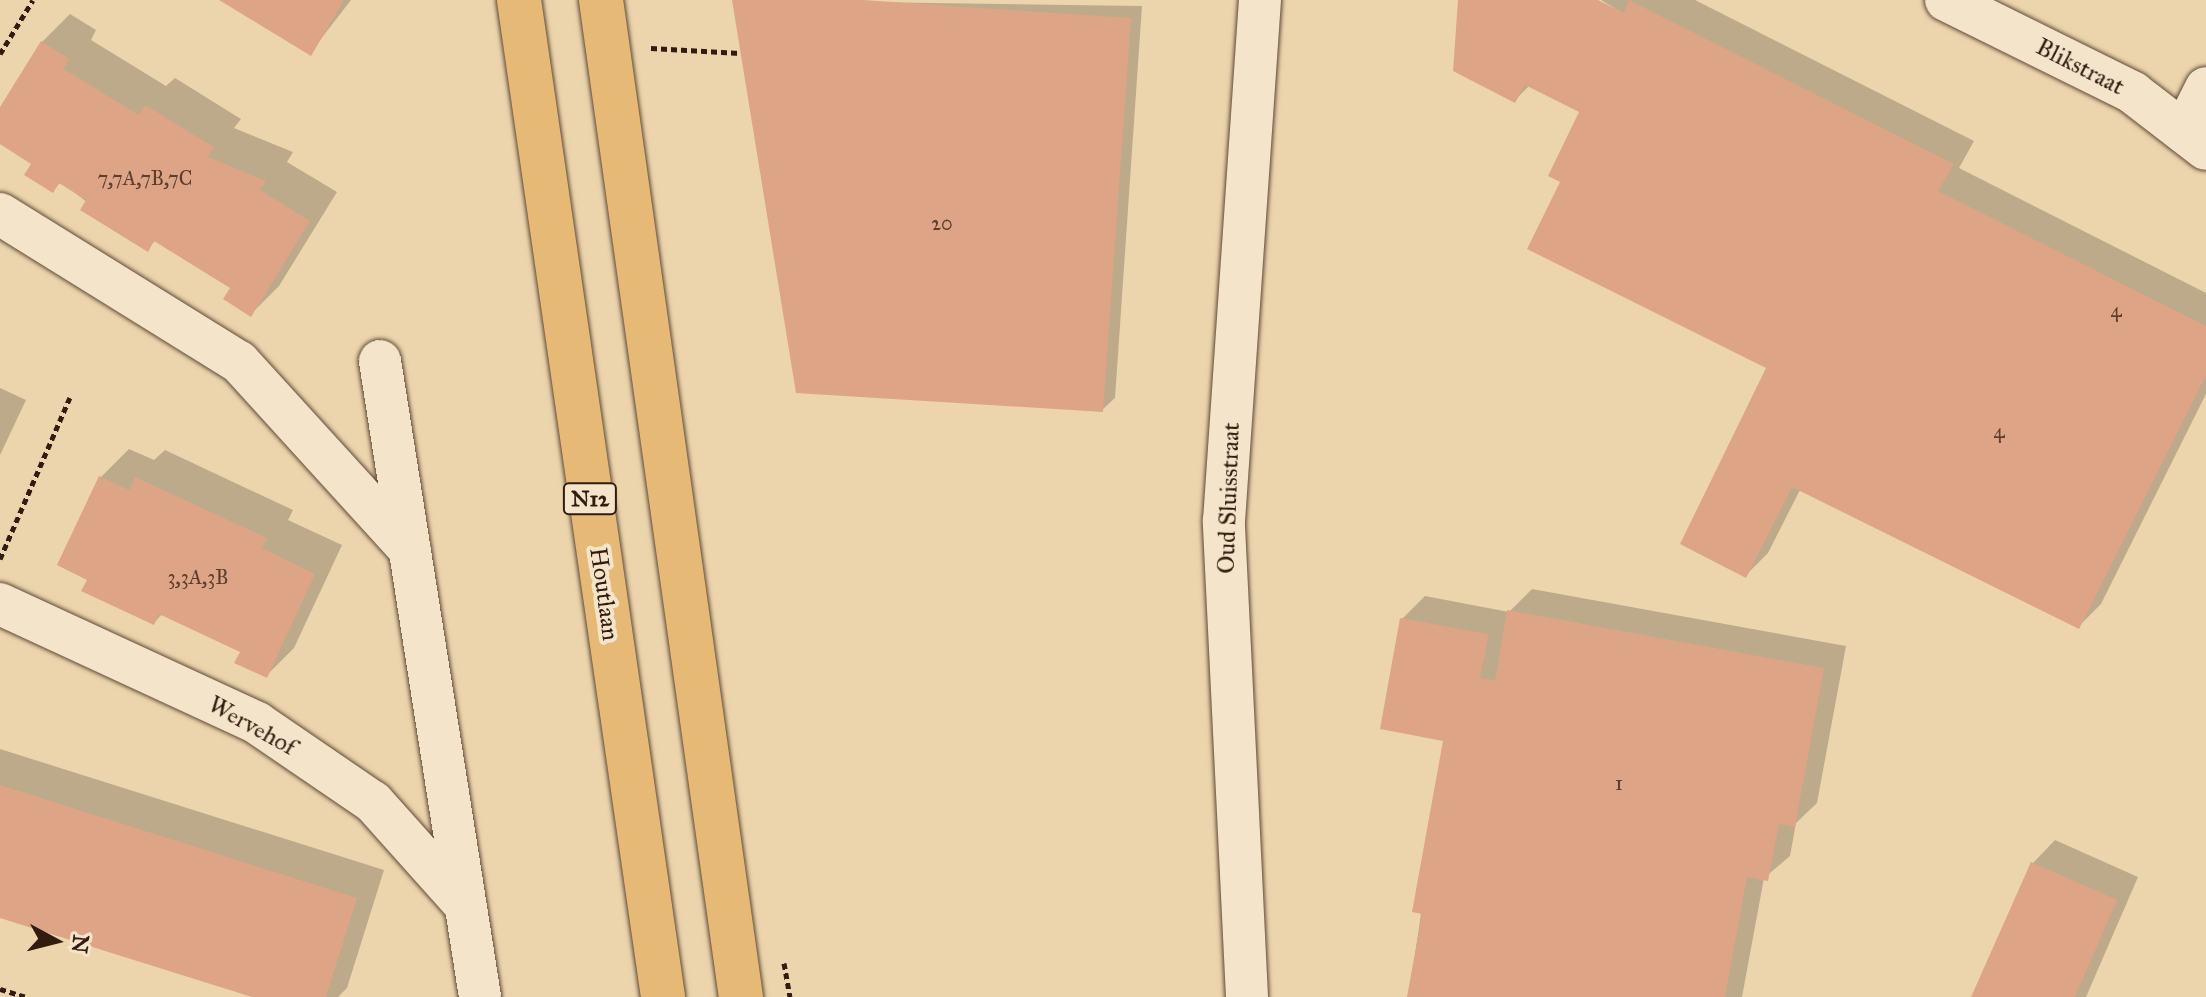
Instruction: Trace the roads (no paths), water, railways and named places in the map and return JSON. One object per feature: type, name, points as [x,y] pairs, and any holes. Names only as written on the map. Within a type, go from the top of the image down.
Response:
[{"type":"main road","name":"Houtlaan","points":[[519,0],[663,997]]},
{"type":"main road","points":[[601,0],[741,997]]},
{"type":"street","name":"Oud Sluisstraat","points":[[1247,997],[1224,521],[1260,0]]},
{"type":"street","name":"Blikstraat","points":[[1946,0],[2132,92],[2195,140]]},
{"type":"street","points":[[2195,140],[2206,88]]},
{"type":"street","points":[[0,214],[239,362],[409,549]]},
{"type":"street","points":[[380,361],[480,997]]},
{"type":"street","name":"Wervehof","points":[[0,604],[257,723],[373,802],[465,905]]}]
